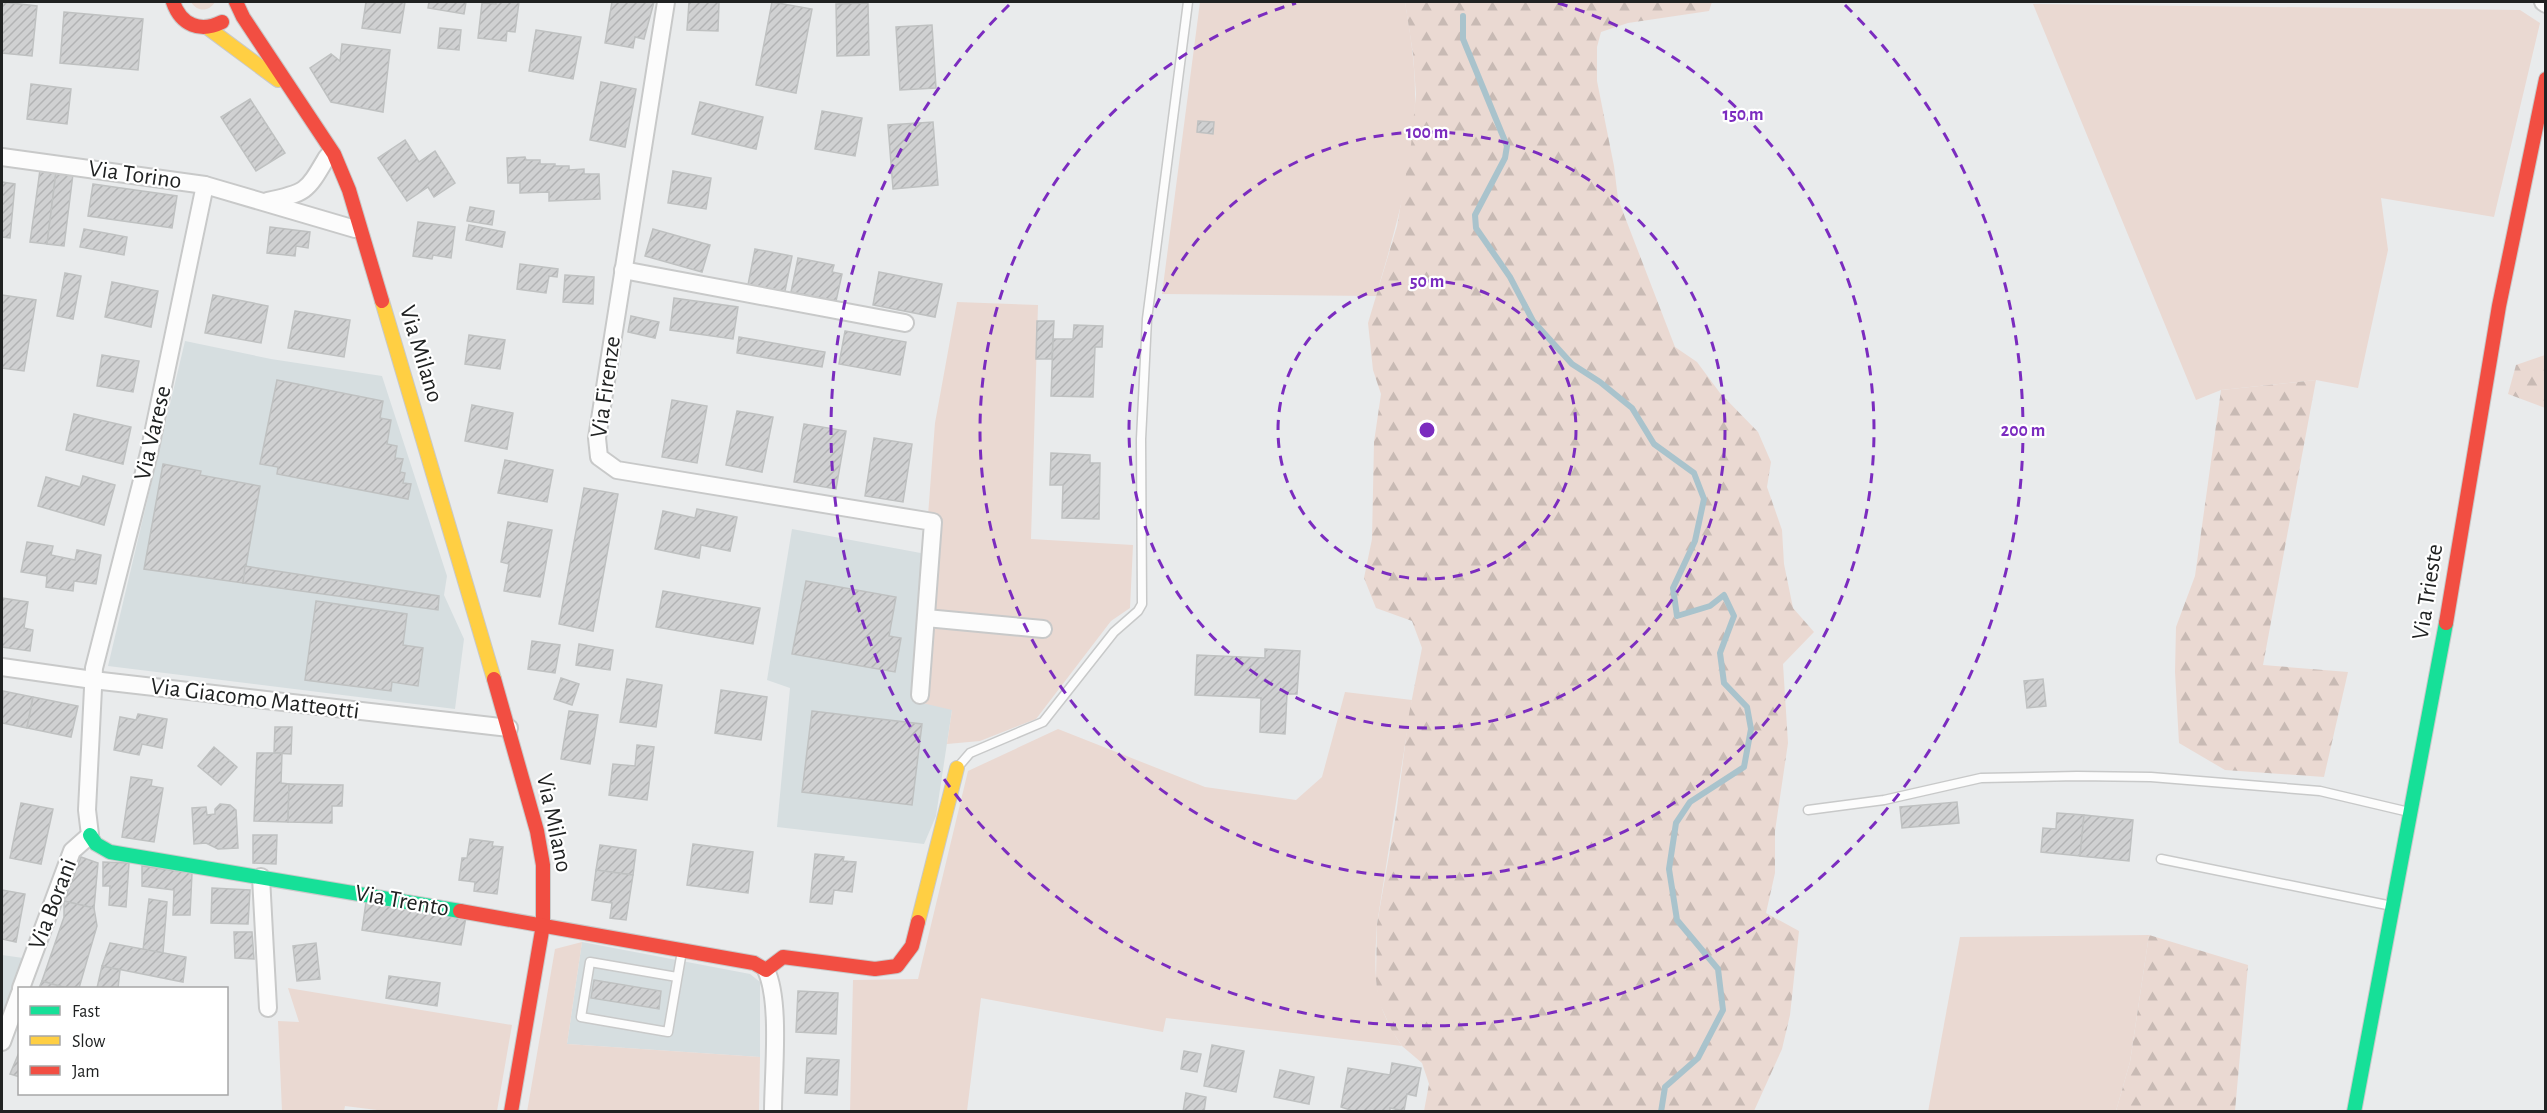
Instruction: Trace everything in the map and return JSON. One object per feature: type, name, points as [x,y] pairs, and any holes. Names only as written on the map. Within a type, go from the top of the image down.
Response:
[{"type":"street","name":"Via Milano","points":[[173,2],[182,19],[191,25],[208,28],[290,89]]},
{"type":"street","points":[[208,28],[219,24],[227,17],[235,2]]},
{"type":"street","name":"Via Milano","points":[[235,2],[334,154],[349,190],[509,728],[537,831],[543,865],[543,925],[511,1112]]},
{"type":"street","name":"Via Firenze","points":[[666,2],[597,438],[599,457],[617,470],[933,522],[926,618]]},
{"type":"street","name":"Via Trieste","points":[[2354,1112],[2437,675],[2499,306],[2546,79]]},
{"type":"street","name":"Via Milano","points":[[317,128],[355,229],[366,251]]},
{"type":"street","name":"Via Torino","points":[[2,157],[205,185],[355,229]]},
{"type":"street","points":[[267,202],[291,196],[309,187],[327,157]]},
{"type":"street","name":"Via Varese","points":[[93,680],[170,362],[205,185]]},
{"type":"street","points":[[623,270],[905,323]]},
{"type":"street","points":[[920,695],[926,618],[1043,629]]},
{"type":"street","name":"Via Giacomo Matteotti","points":[[2,667],[93,680],[509,728]]},
{"type":"street","name":"Via Borani","points":[[21,987],[72,851],[90,836],[87,810],[93,680]]},
{"type":"street","points":[[766,970],[783,957],[875,969],[897,966],[912,946],[957,768]]},
{"type":"street","name":"Via Trento","points":[[90,836],[96,844],[110,852],[543,925]]},
{"type":"street","points":[[261,877],[268,1008]]},
{"type":"street","points":[[543,925],[754,963],[766,970],[771,981],[774,1032],[773,1112]]},
{"type":"street","points":[[2,1042],[18,998]]},
{"type":"lane","points":[[957,768],[970,753],[1043,722],[1114,632],[1138,611],[1142,604],[1141,439],[1148,319],[1188,2]]},
{"type":"lane","points":[[1808,810],[1884,800],[1981,778],[2088,777],[2218,781],[2320,791],[2410,812]]},
{"type":"lane","points":[[2161,859],[2392,906]]},
{"type":"lane","points":[[678,977],[590,962],[581,1017],[668,1032],[678,977],[682,951]]},
{"type":"shaded area","points":[[185,341],[271,359],[382,376],[447,576],[444,595],[464,639],[455,709],[108,666]]},
{"type":"shaded area","points":[[792,529],[926,554],[952,710],[936,816],[924,844],[777,827],[790,688],[767,680]]},
{"type":"shaded area","points":[[582,942],[750,974],[760,982],[760,1057],[567,1044]]},
{"type":"shaded area","points":[[2,955],[23,958],[2,1018]]},
{"type":"green space","points":[[191,2],[215,2],[210,8],[203,10],[196,8]]},
{"type":"green space","points":[[1200,2],[1405,2],[1415,81],[1412,145],[1403,196],[1376,296],[1162,294]]},
{"type":"green space","points":[[1405,2],[1712,2],[1709,11],[1628,23],[1601,32],[1597,47],[1597,81],[1614,166],[1618,199],[1675,347],[1697,362],[1720,393],[1758,432],[1771,462],[1767,487],[1782,530],[1784,564],[1793,608],[1814,632],[1783,664],[1788,743],[1775,831],[1775,873],[1766,913],[1799,931],[1790,1015],[1782,1049],[1754,1111],[1424,1111],[1429,1084],[1422,1063],[1402,1046],[1392,1031],[1378,1000],[1377,924],[1396,815],[1409,714],[1422,648],[1412,621],[1376,608],[1364,578],[1372,539],[1374,442],[1381,394],[1373,370],[1368,323],[1397,226],[1411,145],[1416,94]]},
{"type":"green space","points":[[2033,4],[2520,10],[2540,23],[2494,217],[2381,198],[2388,250],[2358,388],[2316,380],[2221,390],[2196,400]]},
{"type":"green space","points":[[957,302],[1038,305],[1031,539],[1133,545],[1130,608],[1111,621],[1036,719],[980,741],[947,744],[952,710],[914,701],[935,423]]},
{"type":"green space","points":[[2545,355],[2545,408],[2508,394],[2516,365]]},
{"type":"green space","points":[[2316,380],[2263,665],[2348,672],[2324,777],[2225,770],[2179,743],[2175,672],[2176,627],[2195,576],[2221,390]]},
{"type":"green space","points":[[1345,692],[1412,700],[1377,924],[1375,958],[1380,1002],[1402,1046],[1166,1018],[1163,1032],[981,998],[967,1111],[850,1112],[853,980],[918,979],[968,771],[1058,729],[1205,787],[1296,800],[1322,777]]},
{"type":"green space","points":[[2149,935],[2130,1062],[2116,1111],[1928,1112],[1960,937]]},
{"type":"green space","points":[[2149,935],[2248,965],[2235,1111],[2116,1111],[2130,1062]]},
{"type":"green space","points":[[582,942],[567,1044],[760,1057],[759,1111],[527,1112],[555,949]]},
{"type":"green space","points":[[288,988],[512,1025],[497,1111],[393,1112],[345,1106],[344,1111],[282,1111],[278,1021],[299,1022]]},
{"type":"building","points":[[2,2],[37,6],[32,56],[2,53]]},
{"type":"building","points":[[366,2],[405,2],[400,33],[362,28]]},
{"type":"building","points":[[429,2],[466,2],[464,14],[428,8]]},
{"type":"building","points":[[496,2],[519,2],[515,32],[507,31],[506,41],[478,38],[482,3],[496,4]]},
{"type":"building","points":[[612,2],[654,2],[644,39],[635,37],[633,48],[605,43]]},
{"type":"building","points":[[689,2],[719,2],[718,31],[687,30]]},
{"type":"building","points":[[772,2],[812,9],[796,93],[756,85]]},
{"type":"building","points":[[868,3],[869,55],[837,56],[836,4]]},
{"type":"building","points":[[64,12],[143,19],[138,70],[60,63]]},
{"type":"building","points":[[932,25],[936,88],[900,90],[896,27]]},
{"type":"building","points":[[440,28],[461,30],[459,50],[438,48]]},
{"type":"building","points":[[536,30],[581,37],[573,79],[529,71]]},
{"type":"building","points":[[342,44],[390,50],[383,112],[331,102],[310,68],[331,54],[340,61]]},
{"type":"building","points":[[601,82],[636,89],[625,147],[590,140]]},
{"type":"building","points":[[31,84],[71,89],[67,124],[27,119]]},
{"type":"building","points":[[250,99],[285,153],[256,171],[221,117]]},
{"type":"building","points":[[700,102],[763,117],[756,149],[692,134]]},
{"type":"building","points":[[822,111],[862,118],[855,156],[815,149]]},
{"type":"building","points":[[1198,121],[1214,122],[1213,134],[1197,132]]},
{"type":"building","points":[[933,122],[938,185],[893,189],[888,125]]},
{"type":"building","points":[[405,140],[419,162],[435,151],[455,183],[434,197],[428,187],[407,201],[378,158]]},
{"type":"building","points":[[525,157],[526,160],[540,160],[540,164],[569,166],[569,170],[584,169],[584,174],[599,174],[600,199],[549,201],[549,192],[520,193],[520,183],[508,183],[507,158]]},
{"type":"building","points":[[40,170],[56,172],[47,244],[30,242]]},
{"type":"building","points":[[673,171],[711,178],[706,209],[668,203]]},
{"type":"building","points":[[56,172],[73,174],[64,246],[47,244]]},
{"type":"building","points":[[2,182],[15,184],[10,238],[2,237]]},
{"type":"building","points":[[93,184],[177,196],[172,228],[88,216]]},
{"type":"building","points":[[470,207],[494,211],[492,225],[467,221]]},
{"type":"building","points":[[418,222],[455,227],[451,258],[433,255],[432,259],[413,256]]},
{"type":"building","points":[[469,225],[505,232],[502,247],[466,240]]},
{"type":"building","points":[[270,227],[310,232],[308,248],[296,246],[295,256],[267,253]]},
{"type":"building","points":[[84,229],[127,237],[124,255],[80,247]]},
{"type":"building","points":[[653,229],[710,245],[702,272],[645,256]]},
{"type":"building","points":[[755,249],[792,256],[784,296],[747,290]]},
{"type":"building","points":[[798,258],[834,265],[832,272],[842,274],[836,301],[791,292]]},
{"type":"building","points":[[520,264],[558,269],[557,277],[549,276],[546,293],[517,289]]},
{"type":"building","points":[[879,272],[942,284],[935,317],[873,305]]},
{"type":"building","points":[[65,273],[81,276],[73,319],[57,316]]},
{"type":"building","points":[[565,275],[594,277],[593,304],[563,302]]},
{"type":"building","points":[[112,282],[158,291],[151,327],[105,317]]},
{"type":"building","points":[[2,295],[36,300],[24,371],[2,368]]},
{"type":"building","points":[[213,295],[268,306],[261,343],[205,333]]},
{"type":"building","points":[[674,298],[738,307],[733,339],[670,330]]},
{"type":"building","points":[[295,311],[350,320],[344,357],[288,348]]},
{"type":"building","points":[[631,316],[659,322],[655,338],[628,332]]},
{"type":"building","points":[[1037,321],[1054,321],[1052,359],[1036,359]]},
{"type":"building","points":[[1074,325],[1103,326],[1102,347],[1095,347],[1093,397],[1051,396],[1053,339],[1073,339]]},
{"type":"building","points":[[845,331],[906,342],[900,375],[839,364]]},
{"type":"building","points":[[469,335],[505,340],[500,369],[465,364]]},
{"type":"building","points":[[739,337],[825,352],[822,367],[737,353]]},
{"type":"building","points":[[102,355],[139,361],[133,392],[97,386]]},
{"type":"building","points":[[277,380],[383,401],[380,418],[391,420],[387,444],[397,446],[395,458],[403,459],[400,472],[405,473],[403,483],[411,484],[408,499],[277,474],[278,467],[260,464]]},
{"type":"building","points":[[672,400],[707,406],[697,463],[662,457]]},
{"type":"building","points":[[472,405],[513,413],[507,449],[465,441]]},
{"type":"building","points":[[737,411],[773,417],[762,472],[726,465]]},
{"type":"building","points":[[74,414],[131,427],[123,464],[66,450]]},
{"type":"building","points":[[804,424],[846,431],[836,489],[794,482]]},
{"type":"building","points":[[874,438],[912,444],[903,502],[865,496]]},
{"type":"building","points":[[1051,453],[1090,455],[1090,463],[1100,463],[1099,519],[1062,518],[1063,485],[1050,485]]},
{"type":"building","points":[[505,460],[553,470],[547,502],[498,493]]},
{"type":"building","points":[[163,464],[201,471],[200,475],[260,486],[243,583],[144,569]]},
{"type":"building","points":[[83,476],[115,485],[104,525],[38,506],[46,477],[80,487]]},
{"type":"building","points":[[584,488],[618,494],[593,631],[559,624]]},
{"type":"building","points":[[697,509],[737,517],[730,551],[701,545],[699,558],[655,549],[663,511],[695,518]]},
{"type":"building","points":[[508,522],[552,530],[540,597],[504,591],[509,564],[501,562]]},
{"type":"building","points":[[27,542],[53,546],[51,555],[75,560],[77,550],[101,555],[96,584],[74,581],[73,591],[46,587],[47,576],[21,572]]},
{"type":"building","points":[[245,566],[439,596],[438,610],[243,583]]},
{"type":"building","points":[[806,581],[896,597],[889,636],[901,638],[895,672],[792,654]]},
{"type":"building","points":[[663,591],[760,608],[753,644],[656,627]]},
{"type":"building","points":[[2,598],[28,602],[24,628],[33,630],[30,651],[2,647]]},
{"type":"building","points":[[316,601],[407,614],[403,645],[423,648],[418,686],[392,682],[391,691],[305,680]]},
{"type":"building","points":[[532,641],[560,645],[555,673],[528,669]]},
{"type":"building","points":[[579,644],[613,650],[610,670],[576,665]]},
{"type":"building","points":[[1265,649],[1300,651],[1297,694],[1287,694],[1285,734],[1260,732],[1261,698],[1195,695],[1197,655],[1265,658]]},
{"type":"building","points":[[561,678],[579,684],[572,705],[554,699]]},
{"type":"building","points":[[627,679],[662,685],[656,727],[620,722]]},
{"type":"building","points":[[2043,679],[2046,706],[2027,708],[2024,681]]},
{"type":"building","points":[[721,690],[767,697],[761,740],[715,733]]},
{"type":"building","points":[[3,691],[33,697],[27,728],[2,723]]},
{"type":"building","points":[[33,697],[78,706],[71,737],[27,728]]},
{"type":"building","points":[[569,711],[598,715],[590,764],[561,759]]},
{"type":"building","points":[[812,711],[922,724],[912,805],[802,792]]},
{"type":"building","points":[[138,714],[167,719],[162,748],[142,744],[139,755],[114,750],[120,717],[136,720]]},
{"type":"building","points":[[275,727],[292,727],[291,754],[274,753]]},
{"type":"building","points":[[637,745],[654,747],[647,800],[609,795],[613,764],[635,766]]},
{"type":"building","points":[[214,747],[237,767],[221,785],[198,766]]},
{"type":"building","points":[[257,753],[282,753],[281,783],[289,784],[288,822],[254,821]]},
{"type":"building","points":[[131,777],[152,780],[151,786],[163,788],[154,842],[122,837]]},
{"type":"building","points":[[289,784],[343,785],[342,806],[332,806],[332,823],[288,822]]},
{"type":"building","points":[[1957,802],[1959,823],[1902,828],[1900,807]]},
{"type":"building","points":[[21,803],[53,809],[41,864],[10,858]]},
{"type":"building","points":[[220,804],[230,805],[236,810],[238,848],[218,849],[206,843],[194,844],[192,808],[206,807],[207,815],[215,814],[215,809]]},
{"type":"building","points":[[2057,813],[2084,815],[2080,856],[2041,852],[2043,828],[2056,829]]},
{"type":"building","points":[[2084,815],[2133,820],[2129,861],[2080,856]]},
{"type":"building","points":[[253,835],[277,835],[276,864],[253,863]]},
{"type":"building","points":[[470,839],[493,842],[492,846],[503,847],[497,894],[474,891],[475,882],[459,880],[462,858],[467,858]]},
{"type":"building","points":[[693,844],[753,852],[748,893],[687,885]]},
{"type":"building","points":[[600,845],[636,850],[633,875],[596,870]]},
{"type":"building","points":[[815,854],[844,857],[843,861],[856,862],[852,892],[834,890],[832,904],[810,902]]},
{"type":"building","points":[[81,857],[98,863],[94,908],[64,901]]},
{"type":"building","points":[[103,862],[129,863],[126,907],[109,905],[110,886],[103,886]]},
{"type":"building","points":[[142,866],[192,873],[190,915],[173,915],[174,890],[142,886]]},
{"type":"building","points":[[596,870],[633,875],[626,920],[610,918],[612,903],[592,900]]},
{"type":"building","points":[[212,888],[250,890],[248,924],[211,923]]},
{"type":"building","points":[[2,890],[25,894],[16,942],[2,939]]},
{"type":"building","points":[[149,899],[167,902],[163,953],[143,950]]},
{"type":"building","points":[[64,901],[94,908],[97,926],[79,987],[63,987],[42,981],[64,917]]},
{"type":"building","points":[[366,902],[466,917],[461,945],[362,930]]},
{"type":"building","points":[[234,932],[252,932],[254,959],[235,958]]},
{"type":"building","points":[[110,943],[186,957],[183,982],[102,966]]},
{"type":"building","points":[[316,943],[320,979],[297,981],[293,946]]},
{"type":"building","points":[[102,966],[120,970],[118,987],[97,987]]},
{"type":"building","points":[[389,976],[440,983],[437,1006],[386,998]]},
{"type":"building","points":[[594,980],[661,991],[659,1009],[591,998]]},
{"type":"building","points":[[42,981],[63,987],[39,987]]},
{"type":"building","points":[[798,991],[838,993],[836,1034],[796,1032]]},
{"type":"building","points":[[1212,1045],[1244,1051],[1236,1092],[1204,1086]]},
{"type":"building","points":[[1184,1051],[1201,1054],[1197,1072],[1181,1069]]},
{"type":"building","points":[[18,1055],[18,1076],[10,1074]]},
{"type":"building","points":[[807,1058],[839,1060],[837,1095],[805,1093]]},
{"type":"building","points":[[1392,1063],[1421,1068],[1416,1096],[1407,1094],[1404,1111],[1390,1108],[1390,1112],[1356,1112],[1341,1107],[1348,1068],[1390,1075]]},
{"type":"building","points":[[1280,1070],[1314,1077],[1309,1104],[1274,1097]]},
{"type":"building","points":[[1186,1093],[1206,1097],[1204,1112],[1183,1112]]},
{"type":"waterway","points":[[1463,16],[1463,39],[1507,146],[1505,158],[1475,215],[1476,228],[1510,277],[1533,321],[1572,364],[1600,382],[1632,408],[1654,444],[1694,473],[1704,499],[1695,541],[1673,588],[1677,616],[1710,606],[1724,595],[1734,616],[1720,653],[1724,683],[1747,707],[1751,729],[1744,767],[1690,802],[1676,823],[1669,869],[1677,920],[1718,969],[1723,1010],[1698,1058],[1665,1087],[1661,1112]]},
{"type":"traffic: fast","points":[[2354,1112],[2446,623]]},
{"type":"traffic: fast","points":[[90,835],[96,844],[110,852],[460,911]]},
{"type":"traffic: slow","points":[[208,28],[278,80]]},
{"type":"traffic: slow","points":[[382,301],[494,679]]},
{"type":"traffic: slow","points":[[918,922],[957,768]]},
{"type":"traffic: jam","points":[[173,2],[176,10],[192,25],[206,27],[222,22]]},
{"type":"traffic: jam","points":[[236,2],[243,17],[334,154],[349,190],[382,301]]},
{"type":"traffic: jam","points":[[2446,623],[2499,306],[2546,79]]},
{"type":"traffic: jam","points":[[494,679],[537,831],[543,865],[543,925],[511,1112]]},
{"type":"traffic: jam","points":[[460,911],[754,963],[766,970],[783,957],[875,969],[897,966],[912,946],[918,922]]}]
